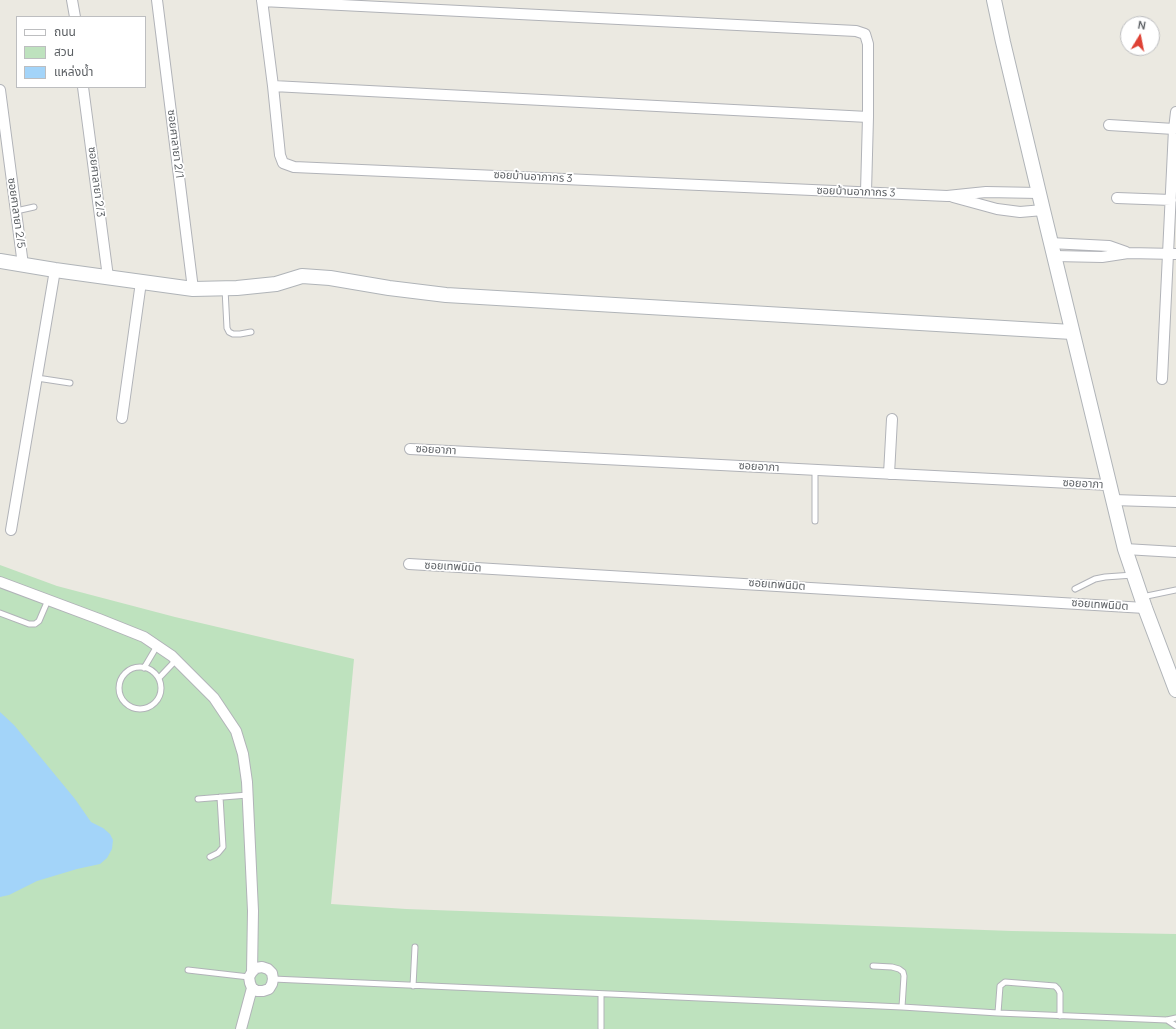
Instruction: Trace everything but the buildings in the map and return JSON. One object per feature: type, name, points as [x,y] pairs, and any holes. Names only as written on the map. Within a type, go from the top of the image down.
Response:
[{"type":"street","points":[[72,0],[74,16]]},
{"type":"street","name":"ซอยศาลายา 2/1","points":[[157,0],[193,289]]},
{"type":"street","points":[[262,0],[856,31],[866,34],[868,44],[866,192]]},
{"type":"street","name":"ซอยบ้านอาภากร 3","points":[[262,0],[280,155],[284,163],[294,167],[947,196],[986,192],[1039,193]]},
{"type":"street","points":[[994,0],[1052,250],[1125,549],[1176,690]]},
{"type":"street","points":[[273,86],[868,117]]},
{"type":"street","name":"ซอยศาลายา 2/3","points":[[84,88],[108,278]]},
{"type":"street","name":"ซอยศาลายา 2/5","points":[[0,90],[23,265]]},
{"type":"street","points":[[1162,379],[1172,254],[1174,129],[1176,112]]},
{"type":"street","points":[[1110,125],[1174,129]]},
{"type":"street","name":"ซอยบ้านอาภากร 3","points":[[947,196],[997,209],[1020,212],[1043,210]]},
{"type":"street","points":[[1117,198],[1172,200]]},
{"type":"street","points":[[1052,250],[1109,246],[1128,253],[1172,254]]},
{"type":"street","points":[[0,261],[108,278],[193,289],[276,284],[302,276],[330,278],[389,288],[446,295],[1072,332]]},
{"type":"street","points":[[11,530],[55,270]]},
{"type":"street","points":[[122,418],[141,282]]},
{"type":"street","points":[[889,474],[892,419]]},
{"type":"street","name":"ซอยอาภา","points":[[410,449],[1109,485]]},
{"type":"street","points":[[1113,500],[1176,502]]},
{"type":"street","points":[[1125,549],[1176,552]]},
{"type":"street","name":"ซอยเทพนิมิต","points":[[409,564],[1143,602]]},
{"type":"street","points":[[0,582],[138,635],[157,646],[172,656],[214,698],[236,732],[243,754],[248,795],[253,911],[250,974],[250,983],[252,988],[241,1029]]},
{"type":"street","points":[[250,974],[256,968],[262,967],[268,969],[272,973],[273,979],[269,989],[257,991],[252,988]]},
{"type":"lane","points":[[16,211],[34,207]]},
{"type":"lane","points":[[226,288],[227,328],[229,332],[233,334],[250,332]]},
{"type":"lane","points":[[37,378],[70,383]]},
{"type":"lane","points":[[815,470],[815,521]]},
{"type":"lane","points":[[1075,589],[1096,579],[1134,575]]},
{"type":"lane","points":[[1143,602],[1176,590]]},
{"type":"lane","points":[[0,613],[29,624],[35,624],[39,621],[48,600]]},
{"type":"lane","points":[[144,668],[157,646]]},
{"type":"lane","points":[[159,678],[176,660]]},
{"type":"lane","points":[[135,668],[144,668],[150,670],[159,678],[161,688],[159,697],[154,705],[145,709],[135,710],[126,706],[120,698],[118,689],[120,679],[126,672],[135,668]]},
{"type":"lane","points":[[198,799],[248,795]]},
{"type":"lane","points":[[210,857],[218,853],[223,847],[220,797]]},
{"type":"lane","points":[[412,986],[415,947]]},
{"type":"lane","points":[[873,966],[892,967],[900,969],[903,972],[902,1007]]},
{"type":"lane","points":[[188,970],[250,974]]},
{"type":"lane","points":[[273,979],[902,1007],[1060,1016],[1167,1020],[1176,1018]]},
{"type":"lane","points":[[998,1013],[1000,986],[1005,982],[1055,986],[1060,992],[1060,1016]]},
{"type":"lane","points":[[601,994],[601,1028]]},
{"type":"lane","points":[[1167,1020],[1176,1026]]},
{"type":"green space","points":[[0,565],[57,586],[175,617],[354,659],[331,904],[406,909],[1012,931],[1176,934],[1176,1029],[0,1029]]},
{"type":"water","points":[[0,712],[14,725],[75,799],[91,822],[103,828],[110,834],[113,840],[112,849],[107,858],[100,864],[37,881],[9,895],[0,897]]}]
